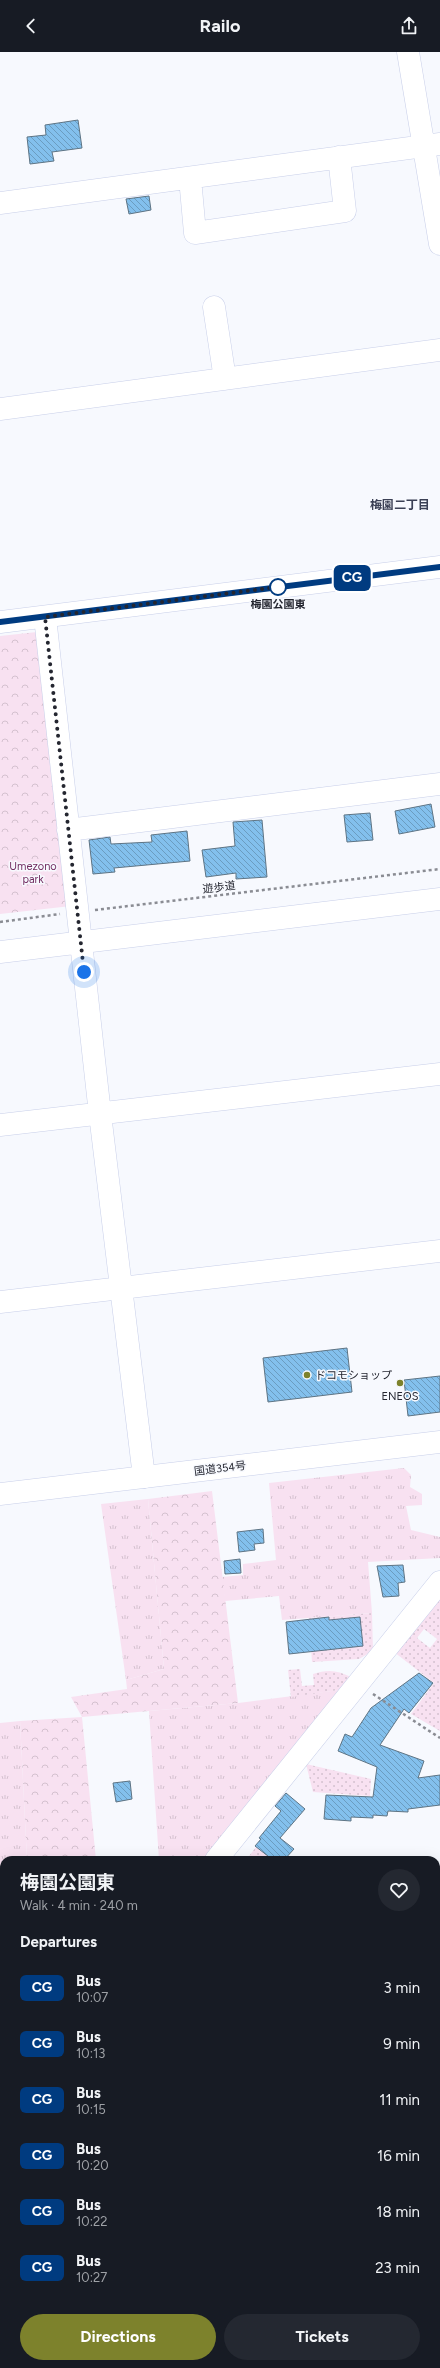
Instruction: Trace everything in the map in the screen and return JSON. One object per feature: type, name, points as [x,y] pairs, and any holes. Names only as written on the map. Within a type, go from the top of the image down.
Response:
[{"type":"main road","points":[[408,52],[431,145],[440,243]]},
{"type":"main road","points":[[0,203],[431,145]]},
{"type":"main road","points":[[190,178],[195,233],[345,211],[339,157]]},
{"type":"main road","points":[[214,307],[225,379]]},
{"type":"main road","points":[[0,409],[440,350]]},
{"type":"main road","points":[[0,622],[440,567]]},
{"type":"main road","points":[[45,617],[100,1114],[144,1477]]},
{"type":"main road","points":[[68,830],[440,784]]},
{"type":"main road","points":[[0,952],[80,940],[440,899]]},
{"type":"main road","points":[[0,1125],[440,1074]]},
{"type":"main road","points":[[0,1302],[440,1250]]},
{"type":"main road","name":"国道354号","points":[[0,1494],[440,1442]]},
{"type":"main road","points":[[219,1856],[440,1582]]},
{"type":"path","name":"遊歩道","points":[[0,922],[440,869]]},
{"type":"path","points":[[358,1684],[440,1738]]},
{"type":"green space","name":"Umezono park","points":[[37,632],[71,906],[0,914],[0,636]]},
{"type":"green space","points":[[404,1468],[411,1475],[410,1487],[422,1494],[422,1505],[406,1506],[411,1530],[440,1537],[440,1558],[368,1562],[372,1613],[282,1620],[279,1596],[225,1601],[222,1577],[243,1575],[243,1564],[276,1560],[269,1483]]},
{"type":"green space","points":[[212,1491],[238,1703],[82,1717],[71,1697],[127,1689],[126,1680],[164,1669],[148,1499]]},
{"type":"green space","points":[[148,1499],[164,1669],[126,1680],[101,1504]]},
{"type":"green space","points":[[440,1594],[440,1731],[411,1714],[434,1683],[394,1652]],"holes":[[[424,1629],[437,1639],[430,1648],[417,1638]]]},
{"type":"green space","points":[[372,1613],[373,1651],[359,1659],[312,1662],[309,1618]]},
{"type":"green space","points":[[300,1669],[302,1686],[314,1685],[313,1674],[323,1671],[337,1672],[351,1677],[339,1690],[291,1697],[288,1670]]},
{"type":"green space","points":[[339,1690],[211,1856],[159,1856],[149,1711],[238,1703]]},
{"type":"green space","points":[[82,1717],[96,1856],[27,1856],[20,1721]]},
{"type":"green space","points":[[20,1721],[27,1856],[0,1856],[0,1723]]},
{"type":"green space","points":[[306,1764],[371,1779],[370,1796],[313,1792]]},
{"type":"green space","points":[[256,1847],[268,1856],[249,1856]]},
{"type":"building","points":[[78,120],[82,148],[52,152],[54,161],[30,164],[27,137],[46,135],[45,125]]},
{"type":"building","points":[[149,196],[151,210],[129,214],[126,199]]},
{"type":"building","points":[[431,804],[435,827],[399,834],[395,811]]},
{"type":"building","points":[[370,813],[373,840],[347,842],[344,815]]},
{"type":"building","points":[[262,820],[267,877],[236,879],[236,873],[206,877],[202,850],[235,846],[233,822]]},
{"type":"building","points":[[187,831],[190,861],[114,868],[115,872],[93,874],[89,840],[110,837],[111,844],[152,842],[151,835]]},
{"type":"building","name":"ドコモショップ","points":[[347,1348],[352,1392],[268,1402],[263,1358]]},
{"type":"building","points":[[440,1376],[440,1412],[408,1416],[404,1380]]},
{"type":"building","points":[[263,1529],[264,1543],[254,1544],[255,1550],[239,1552],[237,1532]]},
{"type":"building","points":[[240,1559],[241,1573],[225,1574],[224,1561]]},
{"type":"building","points":[[403,1565],[405,1582],[398,1583],[399,1596],[383,1597],[377,1566]]},
{"type":"building","points":[[329,1617],[329,1620],[360,1617],[363,1646],[289,1654],[286,1622]]},
{"type":"building","points":[[419,1673],[433,1683],[409,1713],[404,1709],[380,1745],[424,1761],[418,1778],[440,1775],[440,1805],[408,1809],[408,1812],[388,1811],[387,1816],[373,1815],[373,1818],[351,1817],[351,1821],[324,1819],[326,1795],[373,1797],[377,1767],[338,1751],[345,1734],[352,1737],[371,1708]]},
{"type":"building","points":[[130,1781],[132,1799],[116,1802],[113,1783]]},
{"type":"building","points":[[286,1793],[305,1809],[280,1838],[294,1849],[288,1856],[268,1856],[255,1846],[261,1839],[259,1838],[281,1811],[275,1806]]},
{"type":"bus line","name":"CG","points":[[0,622],[440,567]]},
{"type":"place","name":"梅園公園東","points":[[278,587]]},
{"type":"place","name":"ドコモショップ","points":[[307,1375]]},
{"type":"place","name":"ENEOS","points":[[400,1383]]},
{"type":"district","name":"梅園二丁目","points":[[400,505]]},
{"type":"route","points":[[84,972],[45,617],[285,586],[278,587]]}]
